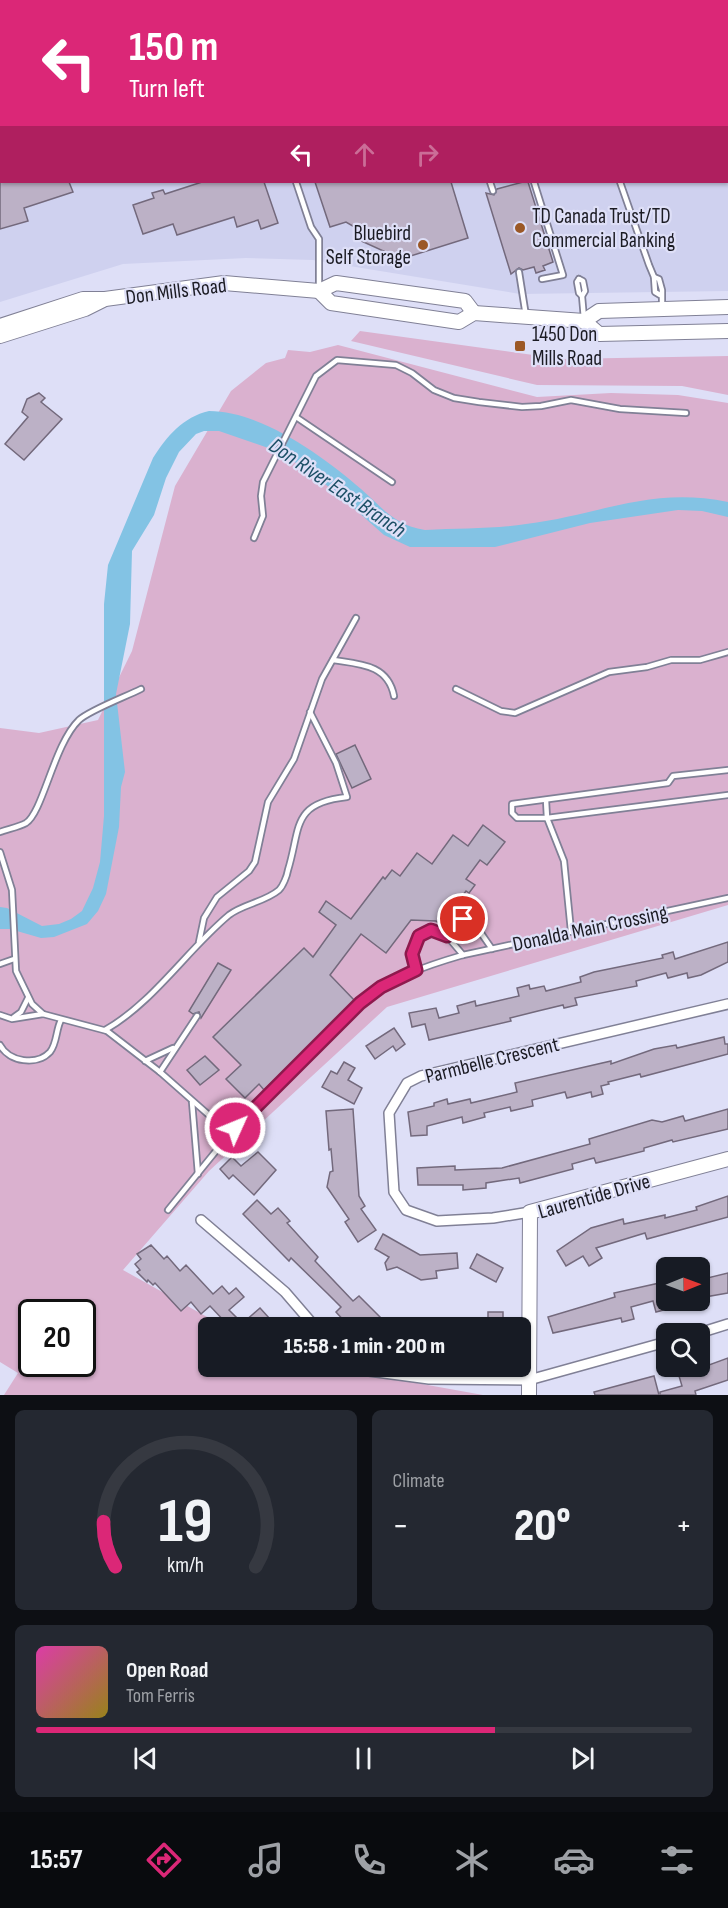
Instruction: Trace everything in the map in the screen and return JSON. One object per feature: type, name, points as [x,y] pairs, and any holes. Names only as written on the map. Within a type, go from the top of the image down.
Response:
[{"type":"main road","name":"Don Mills Road","points":[[0,326],[83,299],[105,299],[224,283],[319,291],[336,283],[465,301],[474,314]]},
{"type":"main road","name":"Don Mills Road","points":[[319,291],[331,303],[459,322],[474,314],[584,321],[599,311],[661,302],[728,307]]},
{"type":"main road","name":"Don Mills Road","points":[[0,336],[85,309],[105,299]]},
{"type":"main road","points":[[661,302],[663,333]]},
{"type":"main road","name":"Don Mills Road","points":[[584,321],[599,334],[728,331]]},
{"type":"main road","name":"Laurentide Drive","points":[[529,1395],[530,1212],[728,1159]]},
{"type":"street","name":"Parmbelle Crescent","points":[[530,1212],[493,1218],[437,1221],[406,1210],[394,1192],[389,1113],[407,1083],[421,1076],[728,1004]]},
{"type":"street","points":[[201,1220],[285,1292],[307,1317]]},
{"type":"street","points":[[710,1330],[728,1324]]},
{"type":"street","points":[[414,1377],[529,1380],[656,1345]]},
{"type":"lane","points":[[296,183],[311,226],[319,239],[319,291]]},
{"type":"lane","points":[[490,183],[493,191]]},
{"type":"lane","points":[[534,183],[563,275],[542,279]]},
{"type":"lane","points":[[620,183],[654,277],[659,279],[663,290],[661,302]]},
{"type":"lane","points":[[519,272],[526,318]]},
{"type":"lane","points":[[582,296],[584,321]]},
{"type":"lane","points":[[254,538],[263,516],[261,496],[263,482],[316,376],[337,360],[351,359],[396,365],[412,373],[435,390],[454,398],[522,407],[571,400],[620,409],[686,413]]},
{"type":"lane","points":[[296,417],[392,482]]},
{"type":"lane","points":[[199,942],[204,918],[217,897],[249,871],[255,862],[268,802],[294,759],[310,712],[333,660],[356,618]]},
{"type":"lane","points":[[456,689],[501,711],[515,712],[609,672],[647,667],[671,660],[700,660],[728,651]]},
{"type":"lane","points":[[333,660],[374,666],[384,675],[394,696]]},
{"type":"lane","points":[[0,832],[27,822],[36,812],[64,739],[78,720],[92,711],[141,689]]},
{"type":"lane","points":[[105,1030],[180,966],[199,942],[232,913],[279,890],[287,874],[295,831],[302,816],[315,804],[347,797],[336,763],[310,712]]},
{"type":"lane","points":[[728,770],[673,776],[668,783],[512,804],[512,813],[517,818],[548,818],[728,795]]},
{"type":"lane","points":[[546,800],[548,818],[564,861],[572,931]]},
{"type":"lane","points":[[0,852],[13,896],[16,973],[28,998],[43,1014]]},
{"type":"lane","name":"Donalda Main Crossing","points":[[168,1210],[235,1128],[360,1003],[381,987],[416,970],[462,955],[728,898]]},
{"type":"lane","points":[[447,936],[463,919],[474,923],[492,949]]},
{"type":"lane","points":[[416,970],[412,954],[419,936],[431,930],[447,936],[462,955]]},
{"type":"lane","points":[[0,964],[14,959]]},
{"type":"lane","points":[[12,1018],[21,1012],[28,998]]},
{"type":"lane","points":[[0,1015],[12,1018],[43,1014],[105,1030],[160,1072],[221,1129],[229,1131],[235,1128]]},
{"type":"lane","points":[[160,1072],[173,1048],[196,1016]]},
{"type":"lane","points":[[0,1045],[5,1054],[12,1059],[33,1059],[44,1056],[53,1046],[61,1020]]},
{"type":"lane","points":[[145,1061],[173,1048]]},
{"type":"lane","points":[[192,1102],[198,1174]]},
{"type":"shaded area","points":[[0,183],[728,183],[728,291],[520,294],[313,260],[246,258],[123,264],[0,302]]},
{"type":"shaded area","points":[[360,331],[562,359],[728,356],[728,395],[682,386],[537,385],[351,341]]},
{"type":"shaded area","points":[[338,345],[537,397],[611,393],[678,395],[728,403],[728,905],[387,1007],[209,1171],[123,1270],[207,1317],[198,1317],[198,1377],[383,1377],[483,1395],[4,1395],[18,1373],[0,1362],[0,728],[39,733],[98,720],[132,651],[175,486],[231,391],[266,363],[285,358],[288,350],[310,352]]},
{"type":"water","name":"Don River East Branch","points":[[209,411],[229,413],[249,419],[290,438],[346,476],[397,520],[414,528],[425,530],[489,528],[526,524],[674,497],[728,502],[728,517],[702,511],[678,510],[590,523],[495,547],[410,547],[384,535],[303,467],[274,450],[219,431],[204,431],[196,434],[179,452],[166,478],[154,515],[132,551],[130,624],[116,694],[125,772],[121,787],[119,827],[106,894],[98,911],[87,924],[54,937],[41,938],[10,929],[0,929],[0,907],[7,908],[42,926],[59,924],[82,911],[93,888],[100,862],[104,816],[104,604],[108,565],[153,458],[176,428],[191,418]]},
{"type":"building","points":[[0,183],[69,183],[73,192],[24,208],[28,221],[0,229]]},
{"type":"building","points":[[199,183],[264,183],[278,223],[261,229],[258,220],[237,227],[234,217],[177,235],[173,224],[143,234],[133,205],[154,198],[152,193],[163,190],[165,194]]},
{"type":"building","points":[[315,183],[451,183],[468,238],[401,259],[357,239],[358,229],[346,222],[330,227]]},
{"type":"building","name":"TD Canada Trust/TD Commercial Banking","points":[[528,183],[553,262],[543,266],[545,270],[536,273],[534,267],[523,270],[519,268],[511,274],[486,193],[494,195],[497,189]]},
{"type":"building","points":[[39,393],[45,398],[41,402],[62,419],[24,460],[5,444],[28,417],[22,412],[27,399]]},
{"type":"building","points":[[355,745],[371,779],[352,788],[336,754]]},
{"type":"building","points":[[483,825],[505,842],[487,865],[480,860],[466,879],[475,885],[469,893],[466,891],[441,924],[436,921],[411,920],[386,953],[361,934],[330,975],[355,1001],[264,1090],[259,1084],[245,1098],[226,1079],[241,1065],[213,1037],[304,948],[313,957],[336,925],[319,912],[326,901],[351,919],[383,877],[385,879],[392,870],[400,876],[417,853],[432,864],[453,835],[468,846]]},
{"type":"building","points":[[728,942],[728,962],[701,975],[688,978],[687,973],[668,978],[666,973],[636,981],[637,986],[575,998],[577,1005],[564,1008],[563,1005],[510,1018],[511,1021],[429,1040],[425,1024],[412,1027],[409,1013],[436,1008],[439,1018],[459,1013],[457,1006],[475,1001],[476,1006],[519,996],[517,988],[529,985],[530,989],[544,986],[546,991],[581,982],[580,977],[594,972],[663,958],[662,955],[673,952],[675,959]]},
{"type":"building","points":[[218,963],[231,970],[201,1018],[199,1012],[193,1014],[189,1011]]},
{"type":"building","points":[[394,1028],[405,1044],[396,1051],[393,1046],[375,1059],[366,1046]]},
{"type":"building","points":[[724,1037],[725,1044],[728,1044],[728,1054],[641,1077],[640,1074],[608,1082],[609,1084],[601,1086],[603,1094],[592,1097],[591,1092],[567,1098],[565,1092],[532,1100],[533,1106],[511,1111],[510,1107],[484,1113],[485,1117],[463,1123],[462,1117],[427,1126],[427,1135],[411,1136],[408,1112],[434,1106],[434,1103],[447,1099],[448,1104],[470,1099],[471,1103],[517,1092],[515,1083],[611,1061],[611,1064],[654,1049],[676,1045],[677,1048]]},
{"type":"building","points":[[205,1056],[219,1070],[200,1085],[187,1070]]},
{"type":"building","points":[[344,1062],[355,1068],[348,1080],[362,1088],[354,1104],[322,1087],[331,1071],[337,1074]]},
{"type":"building","points":[[353,1109],[359,1196],[365,1206],[361,1209],[376,1230],[358,1242],[345,1222],[349,1219],[327,1187],[330,1172],[333,1171],[326,1111]]},
{"type":"building","points":[[728,1109],[728,1129],[673,1142],[672,1140],[644,1148],[644,1151],[596,1163],[594,1158],[572,1164],[573,1169],[520,1183],[519,1178],[486,1183],[486,1188],[463,1190],[463,1185],[418,1185],[417,1168],[455,1166],[455,1170],[502,1168],[590,1144],[589,1139],[652,1120],[662,1122],[683,1116],[685,1121]]},
{"type":"building","points":[[258,1152],[276,1170],[254,1195],[233,1175],[229,1179],[220,1169],[232,1157],[241,1166]]},
{"type":"building","points":[[728,1196],[728,1217],[647,1239],[645,1233],[596,1248],[602,1258],[589,1266],[583,1256],[566,1266],[557,1251],[591,1228],[623,1219],[624,1224],[665,1215],[665,1218],[697,1210],[696,1207]]},
{"type":"building","points":[[257,1200],[271,1214],[278,1208],[290,1221],[287,1223],[318,1257],[315,1261],[353,1301],[359,1296],[380,1317],[341,1317],[336,1312],[341,1307],[291,1258],[289,1261],[243,1214]]},
{"type":"building","points":[[383,1234],[420,1255],[457,1253],[458,1268],[436,1271],[437,1278],[421,1280],[397,1267],[387,1270],[385,1263],[389,1257],[375,1249]]},
{"type":"building","points":[[151,1245],[164,1259],[167,1256],[180,1271],[186,1265],[213,1294],[222,1286],[229,1294],[236,1288],[244,1297],[229,1310],[236,1317],[220,1317],[210,1306],[201,1314],[191,1302],[181,1311],[155,1283],[153,1285],[148,1280],[147,1282],[137,1272],[140,1270],[135,1264],[141,1259],[137,1254]]},
{"type":"building","points":[[477,1254],[503,1268],[496,1282],[470,1268]]},
{"type":"building","points":[[728,1273],[728,1293],[710,1296],[710,1277]]},
{"type":"building","points":[[656,1284],[656,1311],[660,1311],[656,1312],[653,1301],[631,1307],[634,1319],[622,1322],[621,1318],[553,1333],[548,1317],[615,1297],[614,1293]]},
{"type":"building","points":[[260,1308],[268,1317],[250,1317]]},
{"type":"building","points":[[488,1312],[503,1312],[503,1317],[488,1317]]},
{"type":"building","points":[[728,1358],[728,1380],[695,1391],[696,1395],[660,1395],[660,1392],[682,1386],[679,1377],[710,1377],[710,1365]]},
{"type":"building","points":[[654,1376],[659,1395],[595,1395],[594,1392]]},
{"type":"place","name":"TD Canada Trust/TD Commercial Banking","points":[[520,228]]},
{"type":"place","name":"Bluebird Self Storage","points":[[423,245]]},
{"type":"place","name":"1450 Don Mills Road","points":[[520,346]]},
{"type":"route","points":[[235,1128],[360,1003],[381,987],[416,970],[412,954],[419,936],[431,930],[447,936],[463,919]]}]
